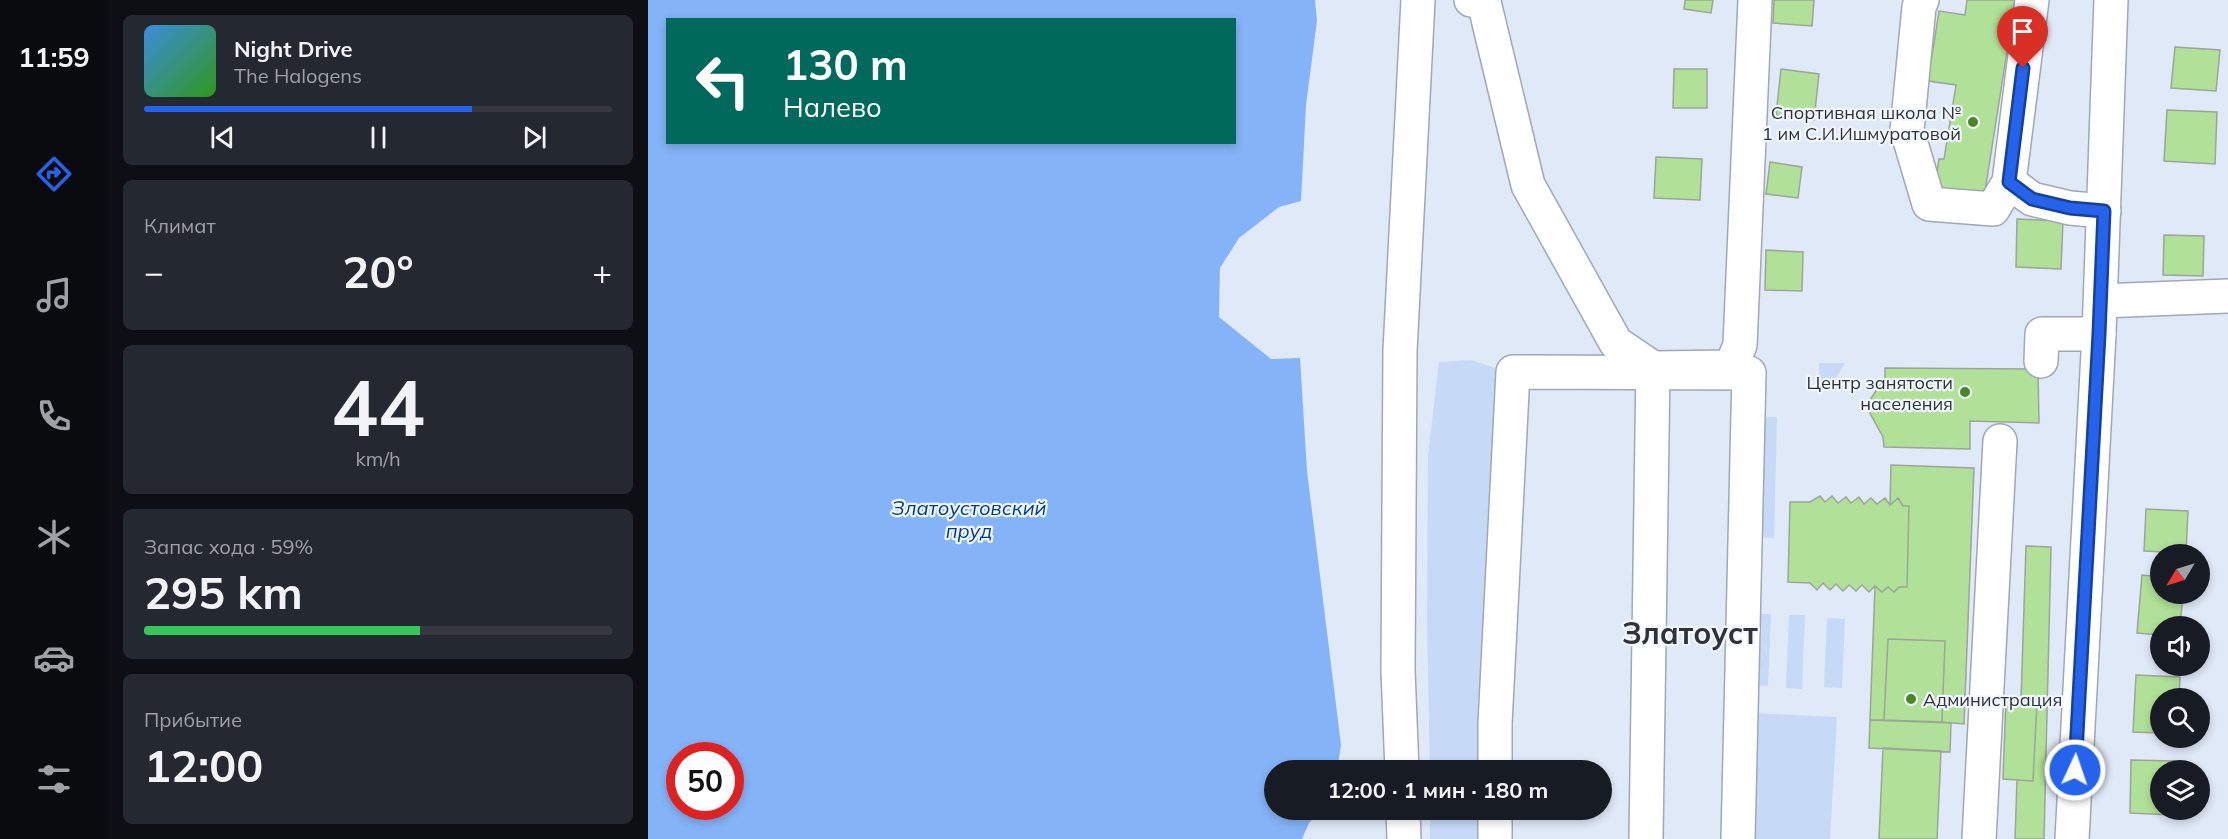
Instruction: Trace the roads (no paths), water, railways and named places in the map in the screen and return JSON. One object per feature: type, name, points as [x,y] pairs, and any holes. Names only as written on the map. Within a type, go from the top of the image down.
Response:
[{"type":"street","points":[[1402,760],[1398,670],[1400,351],[1418,0]]},
{"type":"street","points":[[1471,0],[1484,2],[1527,185],[1616,343],[1653,370],[1749,373],[1738,839]]},
{"type":"street","points":[[1495,760],[1513,372],[1731,367],[1740,345],[1755,0]]},
{"type":"street","points":[[1922,0],[1919,7],[1906,130],[1929,204],[1993,209],[2009,182],[2032,0]]},
{"type":"street","points":[[2072,839],[2101,301],[2111,0]]},
{"type":"street","points":[[2009,182],[2032,199],[2070,208],[2104,211]]},
{"type":"street","points":[[2101,301],[2228,296]]},
{"type":"street","points":[[2041,361],[2042,334],[2099,334]]},
{"type":"street","points":[[1646,839],[1653,370]]},
{"type":"street","points":[[1979,839],[2000,441]]},
{"type":"street","points":[[1403,820],[1404,839]]},
{"type":"street","points":[[1495,820],[1495,839]]},
{"type":"water","name":"Златоустовский пруд","points":[[648,0],[1315,0],[1317,21],[1306,105],[1301,201],[1279,207],[1239,238],[1220,268],[1219,317],[1271,359],[1300,358],[1307,471],[1341,745],[1339,760],[1264,760],[1264,820],[1312,820],[1302,839],[648,839]]},
{"type":"place","name":"Спортивная школа № 1 им С.И.Ишмуратовой","points":[[1973,122]]},
{"type":"place","name":"Центр занятости населения","points":[[1965,392]]},
{"type":"place","name":"Администрация","points":[[1911,699]]},
{"type":"district","name":"Златоуст","points":[[1690,633]]}]
